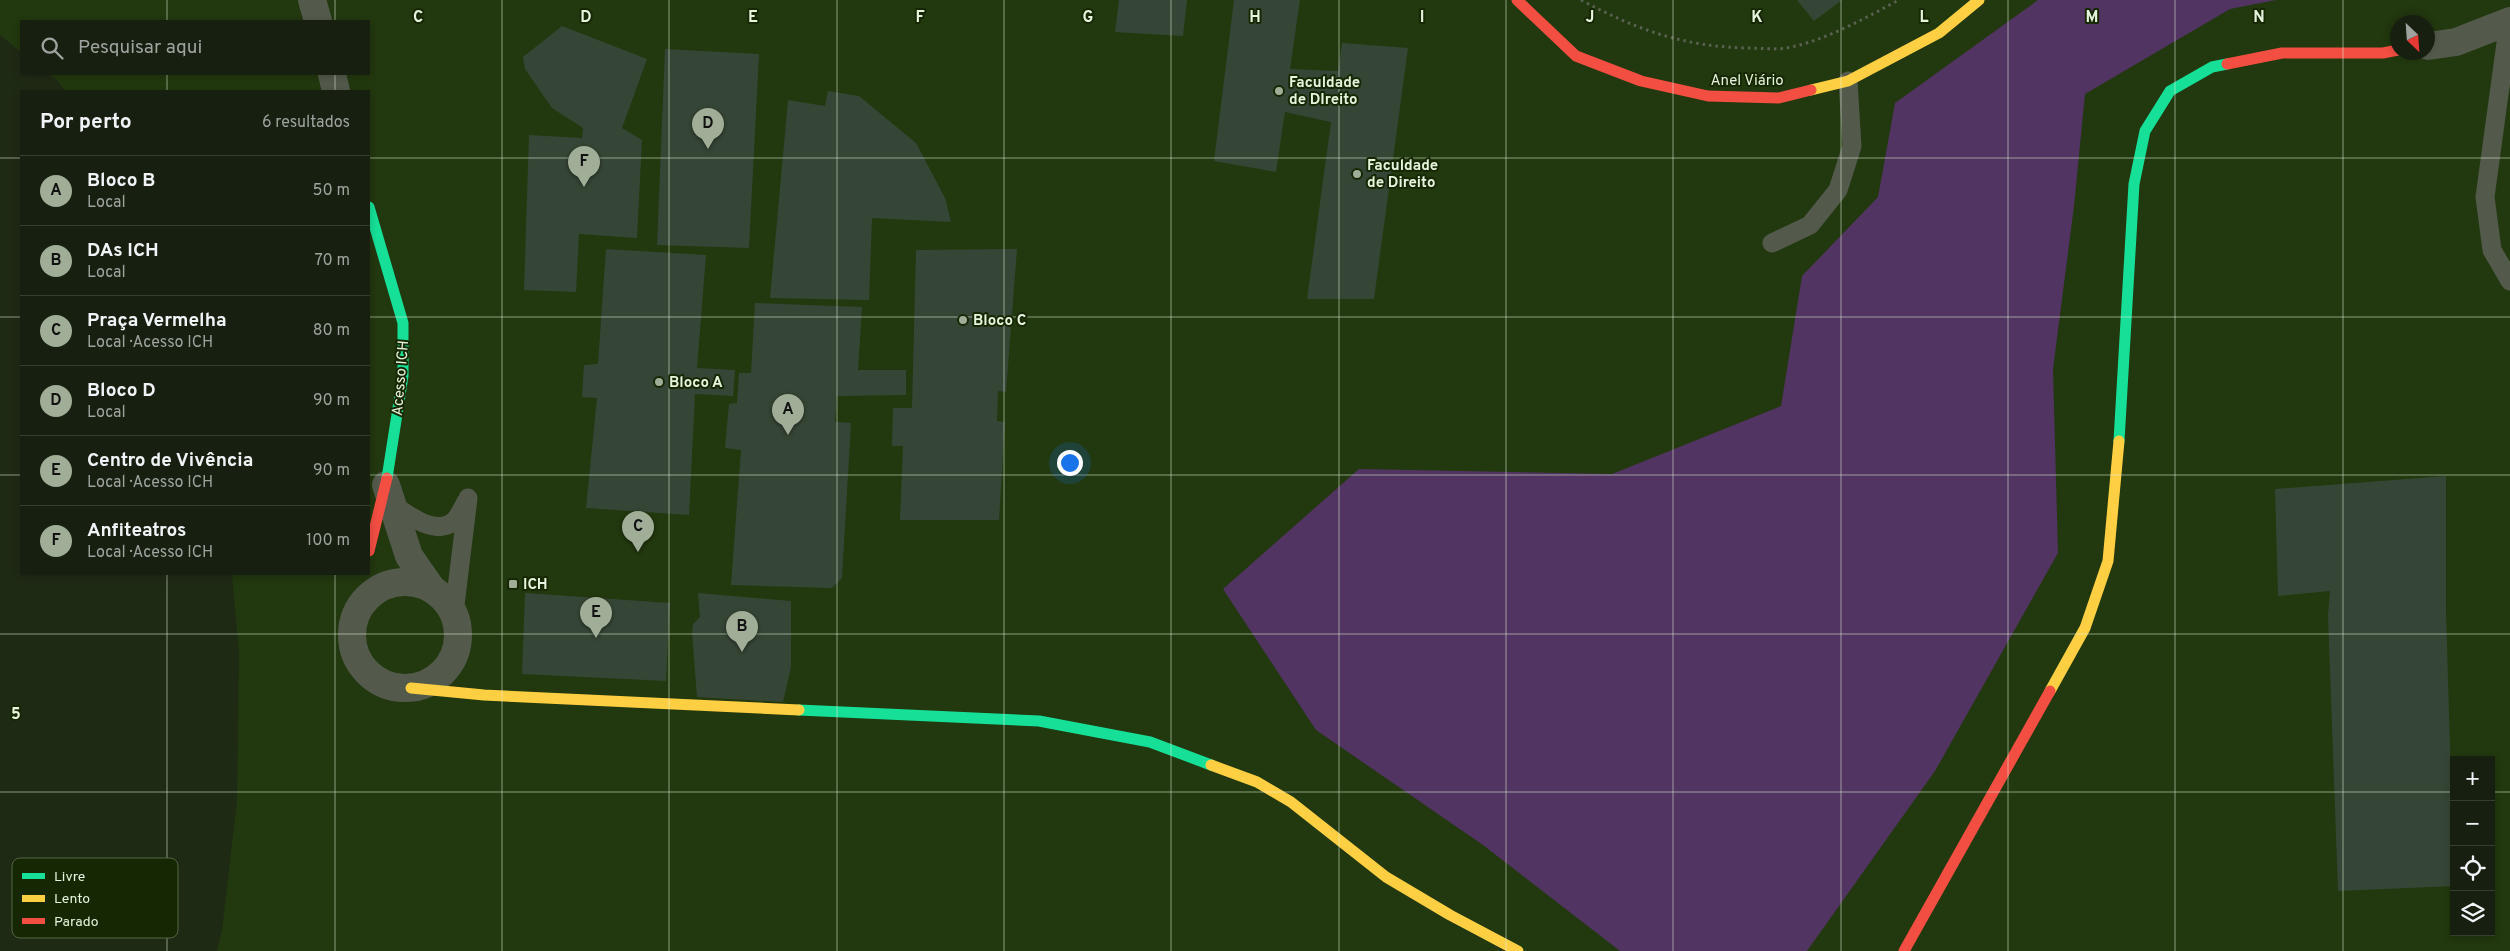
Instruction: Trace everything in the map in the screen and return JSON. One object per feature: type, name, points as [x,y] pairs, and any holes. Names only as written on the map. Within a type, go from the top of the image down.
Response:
[{"type":"street","points":[[312,0],[318,20]]},
{"type":"street","name":"Anel Viário","points":[[1516,0],[1576,56],[1641,81],[1708,96],[1779,98],[1848,81],[1939,33],[1980,0]]},
{"type":"street","points":[[2435,45],[2456,42],[2509,21]]},
{"type":"street","points":[[1904,951],[2085,628],[2103,580],[2108,561],[2118,452],[2134,184],[2145,131],[2170,91],[2212,67],[2282,53],[2390,52]]},
{"type":"street","points":[[332,75],[336,90]]},
{"type":"street","name":"Acesso ICH","points":[[370,210],[403,323],[403,376],[388,494],[370,548]]},
{"type":"street","points":[[388,494],[409,556],[432,589],[445,600],[454,613],[459,629],[458,646],[452,661],[434,679],[411,688]]},
{"type":"street","points":[[363,575],[353,624],[353,641],[356,657],[366,671],[379,681],[394,687],[484,694],[1039,721],[1150,742],[1257,782],[1291,802],[1386,877],[1450,916],[1518,951]]},
{"type":"street","points":[[353,624],[359,609],[370,596],[384,587],[400,582],[417,584],[432,589]]},
{"type":"lane","points":[[2509,21],[2486,197],[2492,250],[2510,281]]},
{"type":"lane","points":[[1772,243],[1810,225],[1838,190],[1852,146],[1848,81]]},
{"type":"lane","points":[[388,494],[415,520],[443,525],[455,520],[468,498],[454,613]]},
{"type":"path","points":[[1582,0],[1624,23],[1689,43],[1730,48],[1785,48],[1838,32],[1899,0]]},
{"type":"shaded area","points":[[0,0],[2510,0],[2510,951],[217,951],[222,930],[237,801],[239,653],[232,575],[370,575],[370,90],[64,90],[58,81],[50,75],[370,75],[370,20],[20,20],[20,51],[0,35]]},
{"type":"shaded area","points":[[2038,0],[2276,0],[2230,9],[2085,94],[2074,206],[2053,369],[2058,553],[1935,771],[1807,951],[1620,951],[1483,845],[1316,730],[1223,589],[1359,469],[1612,474],[1781,406],[1802,276],[1878,197],[1895,103]]},
{"type":"building","points":[[1119,0],[1187,0],[1183,36],[1115,32]]},
{"type":"building","points":[[1234,0],[1300,0],[1290,69],[1338,71],[1342,43],[1408,48],[1374,299],[1307,299],[1331,122],[1285,112],[1276,172],[1214,161]]},
{"type":"building","points":[[1797,0],[1842,0],[1814,21]]},
{"type":"building","points":[[562,26],[647,59],[622,128],[642,140],[637,238],[579,234],[576,292],[524,290],[529,135],[582,138],[583,128],[552,108],[525,69],[523,57]]},
{"type":"building","points":[[665,49],[759,54],[749,248],[657,245]]},
{"type":"building","points":[[828,91],[859,96],[916,143],[945,198],[951,222],[872,218],[869,300],[770,298],[788,100],[825,106]]},
{"type":"building","name":"Bloco A","points":[[606,249],[706,255],[697,368],[735,370],[733,396],[695,394],[689,515],[586,508],[597,398],[582,397],[584,365],[598,364]]},
{"type":"building","name":"Bloco C","points":[[1017,249],[1006,392],[998,391],[997,421],[1005,422],[999,520],[900,520],[903,446],[892,446],[893,408],[912,408],[916,250]]},
{"type":"building","points":[[755,303],[862,307],[858,370],[906,370],[906,395],[837,396],[835,422],[851,423],[842,578],[832,588],[731,585],[741,450],[725,448],[729,404],[737,403],[739,373],[751,373]]},
{"type":"building","points":[[2446,476],[2446,610],[2450,756],[2450,886],[2338,891],[2328,615],[2330,591],[2278,596],[2275,489]]},
{"type":"building","points":[[525,593],[670,603],[666,681],[522,674]]},
{"type":"building","points":[[698,593],[791,601],[791,667],[783,702],[697,697],[692,632],[693,624],[700,617]]},
{"type":"traffic: fast","points":[[2119,441],[2134,184],[2145,131],[2170,91],[2212,67],[2227,64]]},
{"type":"traffic: fast","points":[[370,210],[403,323],[403,376],[387,478]]},
{"type":"traffic: fast","points":[[799,710],[1039,721],[1150,742],[1211,765]]},
{"type":"traffic: slow","points":[[1811,90],[1848,81],[1939,33],[1979,0]]},
{"type":"traffic: slow","points":[[2050,691],[2085,628],[2108,561],[2119,441]]},
{"type":"traffic: slow","points":[[411,688],[484,695],[799,710]]},
{"type":"traffic: slow","points":[[1211,765],[1257,782],[1291,802],[1386,877],[1450,915],[1518,951]]},
{"type":"traffic: jam","points":[[1517,0],[1576,56],[1641,81],[1708,96],[1779,98],[1811,90]]},
{"type":"traffic: jam","points":[[2227,64],[2282,53],[2390,52]]},
{"type":"traffic: jam","points":[[370,547],[387,478]]},
{"type":"traffic: jam","points":[[1904,951],[2050,691]]},
{"type":"place","name":"Faculdade de DIreito","points":[[1279,91]]},
{"type":"place","name":"Bloco D","points":[[708,149]]},
{"type":"place","name":"Faculdade de Direito","points":[[1357,174]]},
{"type":"place","name":"Anfiteatros","points":[[584,187]]},
{"type":"place","name":"Bloco C","points":[[963,320]]},
{"type":"place","name":"Bloco A","points":[[659,382]]},
{"type":"place","name":"Bloco B","points":[[788,435]]},
{"type":"place","name":"Praça Vermelha","points":[[638,552]]},
{"type":"place","name":"ICH","points":[[513,584]]},
{"type":"place","name":"Centro de Vivência","points":[[596,638]]},
{"type":"place","name":"DAs ICH","points":[[742,652]]}]
